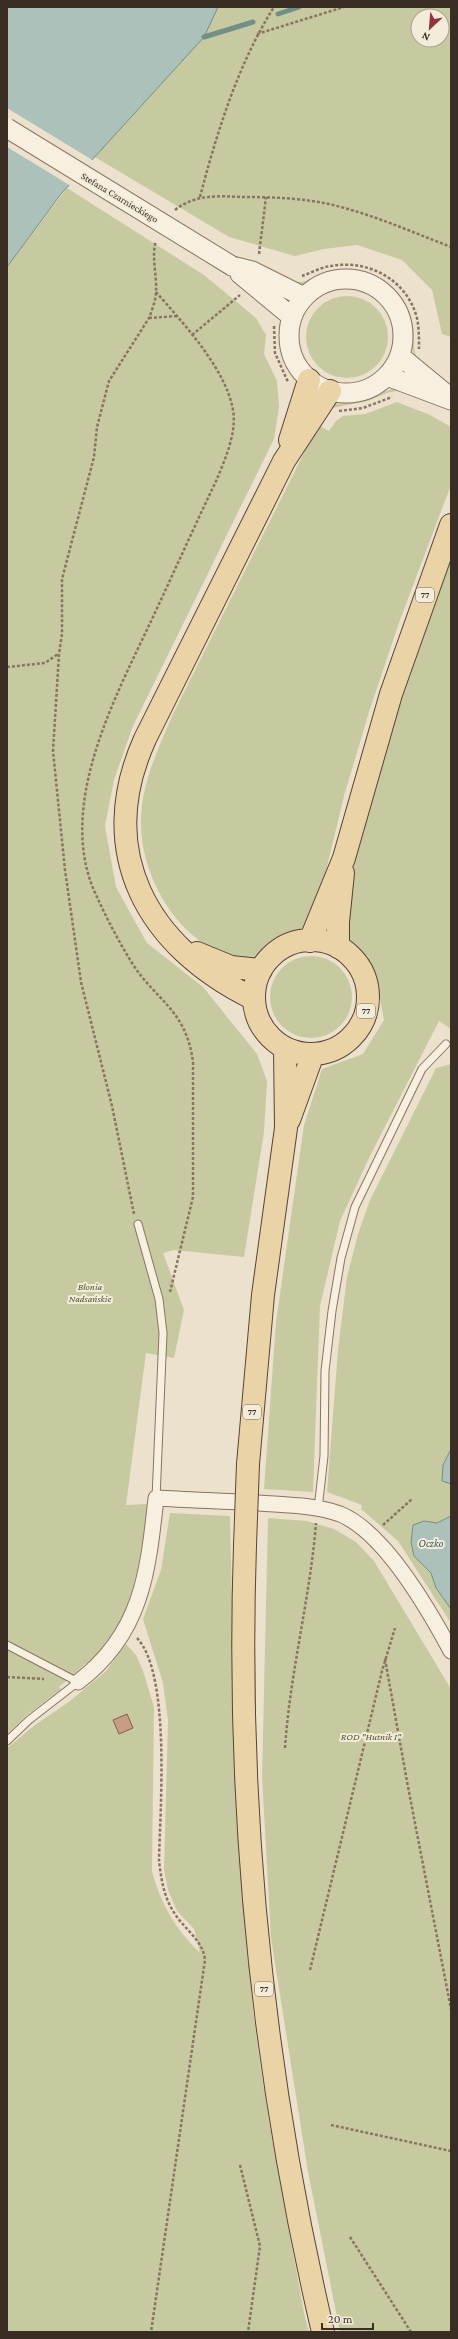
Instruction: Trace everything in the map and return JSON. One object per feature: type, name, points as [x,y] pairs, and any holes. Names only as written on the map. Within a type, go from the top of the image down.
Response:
[{"type":"main road","points":[[284,461],[310,380]]},
{"type":"main road","points":[[254,999],[210,974],[178,943],[150,911],[134,876],[125,832],[128,788],[134,764],[145,739],[284,461],[330,391]]},
{"type":"main road","name":"77","points":[[310,941],[344,858],[391,694],[451,525]]},
{"type":"main road","name":"77","points":[[338,947],[338,922],[344,858]]},
{"type":"main road","name":"77","points":[[296,942],[324,942],[338,947],[350,956],[363,974],[367,988],[366,1010],[357,1030],[347,1041],[328,1052],[313,1054],[298,1053],[285,1048],[274,1040],[261,1025],[254,999],[256,984],[261,970],[278,951],[296,942]]},
{"type":"main road","points":[[178,943],[224,965],[242,969],[261,970]]},
{"type":"main road","name":"77","points":[[285,1048],[286,1128],[263,1295],[248,1464],[245,1717],[248,1806],[257,1924],[270,2041],[284,2136],[303,2239],[323,2332]]},
{"type":"main road","name":"77","points":[[286,1128],[313,1054]]},
{"type":"street","name":"Stefana Czarnieckiego","points":[[7,128],[232,266],[292,317]]},
{"type":"street","name":"Stefana Czarnieckiego","points":[[232,266],[252,271],[304,297]]},
{"type":"street","points":[[339,279],[358,280],[376,287],[391,300],[400,317],[404,337],[400,356],[387,376],[376,385],[361,391],[346,393],[330,391],[310,380],[298,367],[291,351],[289,334],[292,317],[304,297],[320,285],[339,279]]},
{"type":"street","points":[[400,356],[451,399]]},
{"type":"street","points":[[387,376],[451,399]]},
{"type":"street","points":[[78,1682],[101,1663],[126,1626],[136,1607],[146,1577],[156,1498],[288,1505],[340,1514],[372,1537],[396,1564],[451,1651]]},
{"type":"lane","points":[[318,1509],[324,1456],[325,1371],[332,1311],[341,1258],[355,1207],[422,1069],[446,1044]]},
{"type":"lane","points":[[138,1224],[158,1299],[163,1333],[156,1498]]},
{"type":"lane","points":[[7,1645],[78,1682],[29,1720],[7,1740]]},
{"type":"path","points":[[200,197],[215,140],[257,34],[274,7]]},
{"type":"path","points":[[257,34],[344,7]]},
{"type":"path","points":[[173,212],[186,202],[200,197],[266,197],[332,205],[365,214],[451,247]]},
{"type":"path","points":[[258,260],[266,197]]},
{"type":"path","points":[[138,1224],[130,1205],[112,1106],[82,982],[65,870],[53,751],[59,654],[62,634],[62,579],[94,457],[97,427],[109,381],[150,318],[156,292],[154,248],[159,234]]},
{"type":"path","points":[[298,276],[326,267],[341,265],[365,267],[382,273],[403,291],[412,304],[419,326],[420,350],[422,355]]},
{"type":"path","points":[[156,292],[177,316],[215,366],[233,410],[228,452],[112,704],[88,778],[82,818],[84,856],[96,895],[132,964],[172,1009],[190,1043],[193,1062],[193,1197],[170,1294],[158,1299]]},
{"type":"path","points":[[192,335],[242,294]]},
{"type":"path","points":[[150,318],[177,316]]},
{"type":"path","points":[[273,324],[275,353],[289,386]]},
{"type":"path","points":[[333,414],[345,410],[363,408],[395,397]]},
{"type":"path","points":[[7,667],[45,663],[59,654]]},
{"type":"path","points":[[372,1537],[395,1512],[412,1499]]},
{"type":"path","points":[[285,1748],[288,1703],[314,1554],[318,1509]]},
{"type":"path","points":[[126,1626],[139,1641],[146,1656],[158,1694],[161,1725],[159,1860],[161,1881],[174,1913],[200,1944],[205,1960],[151,2332]]},
{"type":"path","points":[[310,1970],[385,1659],[395,1628]]},
{"type":"path","points":[[385,1659],[406,1780],[451,2009]]},
{"type":"path","points":[[7,1677],[44,1679],[62,1674]]},
{"type":"path","points":[[331,2126],[451,2151]]},
{"type":"path","points":[[240,2165],[260,2246],[248,2332]]},
{"type":"path","points":[[350,2237],[411,2332]]},
{"type":"green space","points":[[218,7],[451,7],[451,337],[442,334],[432,290],[402,260],[357,245],[324,249],[295,256],[229,237],[95,157],[204,37]]},
{"type":"green space","name":"Błonia Nadsańskie","points":[[67,188],[204,275],[256,318],[266,335],[264,354],[277,381],[279,407],[274,439],[133,726],[114,780],[105,826],[116,887],[147,943],[203,987],[257,1054],[267,1081],[264,1132],[244,1257],[174,1250],[163,1253],[184,1310],[174,1358],[146,1353],[126,1505],[147,1504],[142,1546],[127,1605],[119,1624],[95,1659],[84,1665],[59,1687],[61,1689],[27,1715],[7,1734],[7,267]]},
{"type":"green space","points":[[339,269],[364,272],[376,277],[396,291],[404,300],[413,325],[414,348],[419,360],[415,356],[411,346],[409,323],[405,309],[397,295],[376,278],[360,273],[342,272],[325,276],[305,284],[293,283],[307,281]]},
{"type":"green space","points":[[347,296],[363,299],[376,308],[385,321],[388,337],[385,353],[376,366],[363,375],[347,378],[331,375],[318,366],[309,353],[306,337],[309,321],[318,308],[331,299]]},
{"type":"green space","points":[[392,389],[401,390],[387,393],[368,401],[332,408],[331,405],[364,399]]},
{"type":"green space","points":[[397,402],[430,415],[451,427],[451,485],[400,620],[369,712],[344,796],[315,916],[302,928],[257,956],[248,960],[240,960],[210,948],[193,936],[166,904],[148,865],[143,845],[141,810],[143,796],[156,754],[173,714],[318,425],[329,431],[336,421],[343,416],[365,414]]},
{"type":"green space","points":[[451,539],[451,1029],[439,1021],[370,1156],[340,1221],[320,1306],[313,1492],[264,1489],[276,1322],[304,1125],[322,1069],[363,1054],[384,1020],[379,994],[367,988],[359,968],[344,951],[344,858]]},
{"type":"green space","points":[[311,956],[327,959],[340,968],[349,981],[352,997],[349,1013],[340,1026],[327,1035],[311,1038],[295,1035],[282,1026],[273,1013],[270,997],[273,981],[282,968],[295,959]]},
{"type":"green space","points":[[451,1064],[451,1449],[443,1465],[442,1481],[451,1484],[451,1516],[437,1523],[424,1521],[414,1556],[431,1573],[436,1588],[451,1609],[451,1623],[398,1541],[361,1509],[362,1505],[327,1492],[338,1350],[347,1277],[358,1234],[370,1200],[436,1068]]},
{"type":"green space","points":[[170,1513],[230,1516],[239,1823],[247,1946],[253,2007],[269,2122],[304,2313],[309,2332],[7,2332],[7,1748],[35,1725],[70,1701],[106,1671],[126,1644],[136,1655],[143,1671],[154,1707],[152,1871],[164,1905],[176,1925],[200,1953],[194,1929],[177,1911],[168,1890],[164,1870],[168,1720],[163,1683],[143,1619],[161,1570]]},
{"type":"green space","name":"ROD \"Hutnik I\"","points":[[268,1518],[307,1521],[334,1529],[356,1542],[374,1561],[451,1689],[451,2332],[340,2332],[308,2172],[271,1938],[262,1777]]},
{"type":"water","points":[[7,7],[218,7],[204,37],[61,194],[7,267]]},
{"type":"water","points":[[451,1449],[451,1484],[442,1481],[443,1465]]},
{"type":"water","name":"Oczko","points":[[451,1516],[451,1609],[436,1588],[431,1573],[414,1556],[411,1542],[413,1525],[424,1521],[437,1523]]},
{"type":"pier","points":[[7,108],[94,161],[71,186],[7,147]]},
{"type":"building","points":[[127,1714],[133,1728],[119,1734],[113,1720]]},
{"type":"waterway","points":[[278,14],[299,7]]},
{"type":"waterway","points":[[204,37],[253,22]]}]
